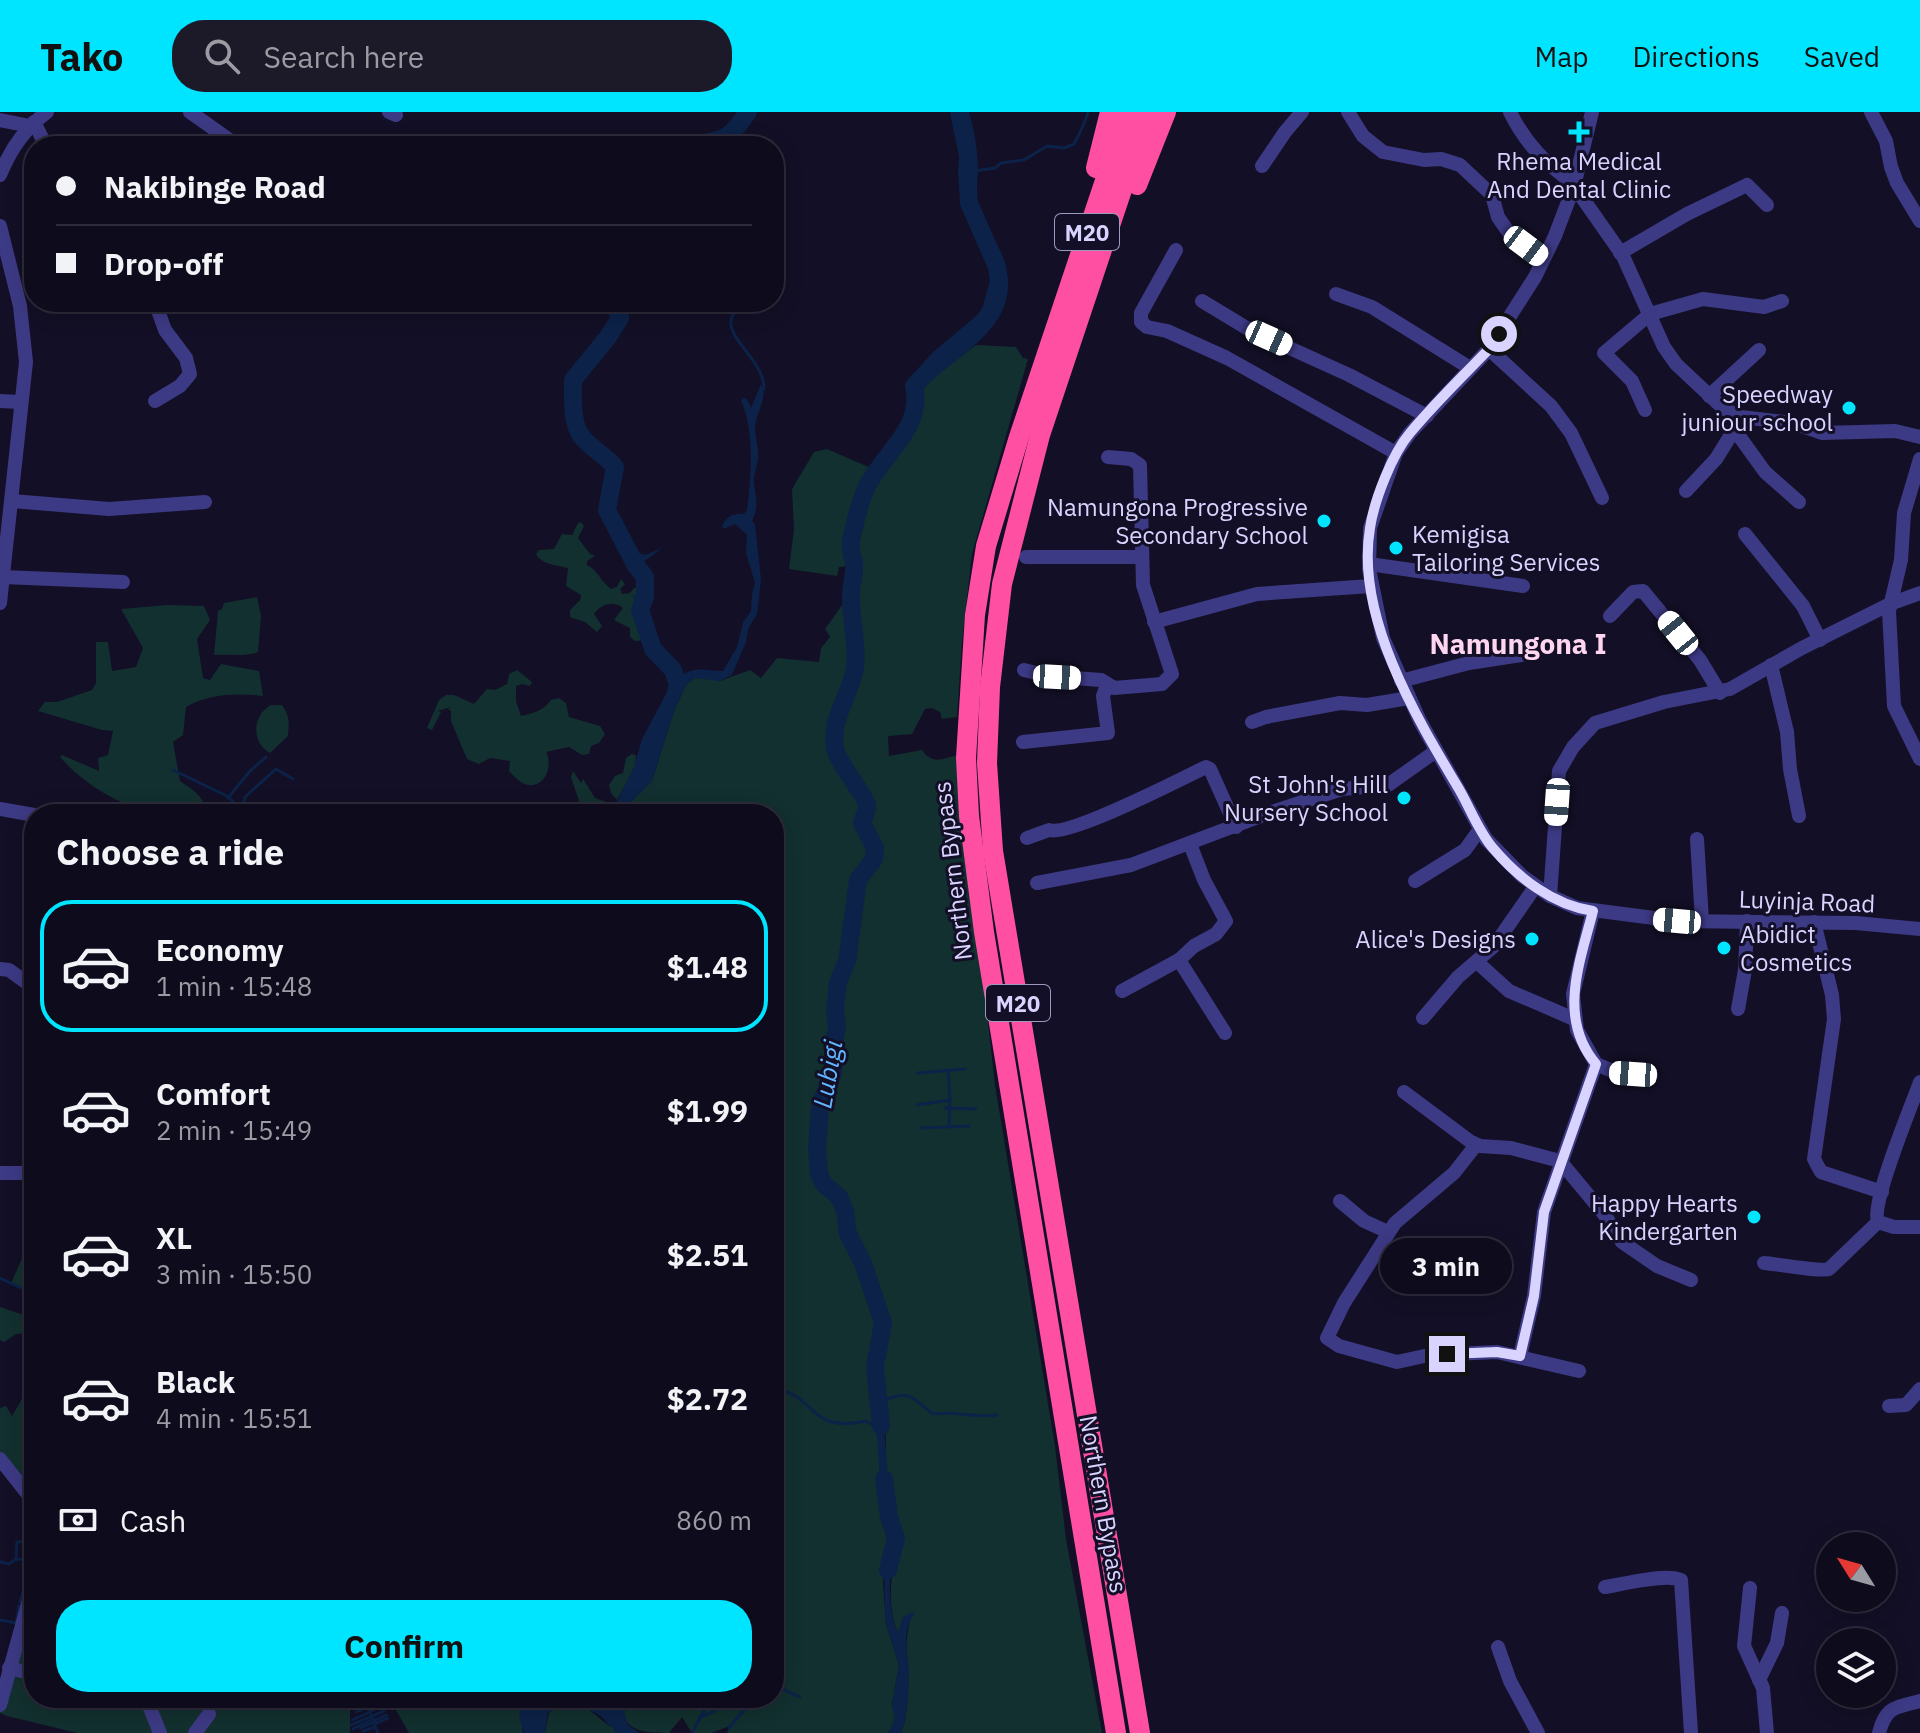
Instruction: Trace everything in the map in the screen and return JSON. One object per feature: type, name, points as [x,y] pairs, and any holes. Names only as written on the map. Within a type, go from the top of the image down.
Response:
[{"type":"highway","points":[[1047,353],[1052,306],[1086,202],[1110,112]]},
{"type":"highway","name":"Northern Bypass","points":[[1116,1733],[984,932],[969,816],[967,718],[975,615],[986,546],[1128,112]]},
{"type":"highway","name":"Northern Bypass","points":[[1140,1733],[993,851],[987,763],[992,663],[1002,584],[1040,435],[1148,112]]},
{"type":"highway","points":[[1092,278],[1116,238],[1166,112]]},
{"type":"street","points":[[0,175],[9,156],[32,124],[47,112]]},
{"type":"street","points":[[190,112],[224,136]]},
{"type":"street","points":[[1262,166],[1302,112]]},
{"type":"street","points":[[1348,112],[1363,136],[1383,152],[1424,160],[1441,159],[1460,165],[1471,173],[1492,195],[1498,217],[1509,233],[1543,258]]},
{"type":"street","points":[[1510,112],[1524,138],[1538,155],[1574,185],[1620,253],[1664,347],[1676,364],[1738,423],[1765,472],[1799,502]]},
{"type":"street","name":"Luyinja Road","points":[[1592,112],[1574,185],[1543,258],[1489,349],[1410,433],[1396,453],[1370,528],[1371,586],[1383,638],[1409,698],[1480,829],[1493,848],[1535,887],[1550,896],[1577,908],[1654,919],[1814,922],[1920,929]]},
{"type":"street","points":[[1871,112],[1886,141],[1897,183],[1920,221]]},
{"type":"street","points":[[0,120],[32,124]]},
{"type":"street","points":[[32,124],[40,136]]},
{"type":"street","points":[[1620,253],[1687,214],[1747,185],[1767,205]]},
{"type":"street","points":[[0,226],[26,339],[26,362],[6,479],[12,501],[4,535],[0,603]]},
{"type":"street","points":[[1176,250],[1141,313],[1144,325],[1167,331],[1227,358],[1396,453]]},
{"type":"street","points":[[1336,294],[1372,307],[1470,368]]},
{"type":"street","points":[[1645,410],[1632,381],[1604,353],[1650,314],[1703,299],[1764,307],[1782,301]]},
{"type":"street","points":[[1202,301],[1250,330],[1349,375],[1427,416]]},
{"type":"street","points":[[155,401],[180,386],[190,374],[186,358],[165,330],[159,312]]},
{"type":"street","points":[[1489,349],[1551,406],[1571,433],[1602,498]]},
{"type":"street","points":[[1709,396],[1759,350]]},
{"type":"street","points":[[0,401],[20,402]]},
{"type":"street","points":[[1738,423],[1793,423],[1822,433],[1895,431],[1920,437]]},
{"type":"street","points":[[1686,491],[1716,459],[1738,423]]},
{"type":"street","points":[[1024,670],[1048,676],[1101,680],[1114,688],[1142,687],[1169,680],[1172,672],[1143,585],[1140,465],[1131,459],[1108,457]]},
{"type":"street","points":[[1920,459],[1904,513],[1901,560],[1890,604],[1894,706],[1920,759]]},
{"type":"street","points":[[12,501],[109,509],[205,502]]},
{"type":"street","points":[[1745,534],[1803,606],[1820,640]]},
{"type":"street","points":[[1026,557],[1140,557]]},
{"type":"street","points":[[1369,564],[1523,586]]},
{"type":"street","points":[[3,577],[123,582]]},
{"type":"street","points":[[1154,622],[1257,594],[1371,586]]},
{"type":"street","points":[[1610,616],[1633,592],[1643,591],[1700,660],[1720,693]]},
{"type":"street","points":[[1550,896],[1559,771],[1573,747],[1595,723],[1664,702],[1720,693],[1890,604],[1920,593]]},
{"type":"street","points":[[1401,681],[1469,663],[1521,655]]},
{"type":"street","points":[[1771,665],[1787,732],[1799,816]]},
{"type":"street","points":[[1023,742],[1108,733],[1103,696],[1107,685]]},
{"type":"street","points":[[1252,722],[1340,703],[1367,705],[1409,698]]},
{"type":"street","points":[[1037,883],[1131,865],[1342,789],[1388,785],[1436,751]]},
{"type":"street","points":[[1027,838],[1049,830],[1055,832],[1081,825],[1206,767],[1210,769],[1236,827]]},
{"type":"street","points":[[0,809],[24,813]]},
{"type":"street","points":[[1415,881],[1465,850],[1480,829]]},
{"type":"street","points":[[1697,839],[1702,921]]},
{"type":"street","points":[[1122,991],[1179,960],[1194,946],[1216,934],[1226,921],[1204,880],[1190,844]]},
{"type":"street","points":[[1423,1018],[1458,977],[1494,946],[1535,887]]},
{"type":"street","points":[[1593,911],[1573,994],[1574,1019],[1583,1045],[1596,1064],[1615,1072],[1651,1075]]},
{"type":"street","points":[[1738,1009],[1744,982],[1747,921]]},
{"type":"street","points":[[1814,922],[1832,995],[1834,1027],[1826,1059],[1814,1159],[1821,1172],[1882,1192]]},
{"type":"street","points":[[1179,960],[1225,1033]]},
{"type":"street","points":[[1477,962],[1509,991],[1574,1019]]},
{"type":"street","points":[[0,969],[9,970],[24,981]]},
{"type":"street","points":[[1520,1356],[1534,1296],[1544,1212],[1596,1064]]},
{"type":"street","points":[[1878,1222],[1875,1212],[1920,1082]]},
{"type":"street","points":[[1404,1092],[1476,1145],[1511,1148],[1560,1161],[1604,1214],[1622,1242],[1657,1266],[1691,1280]]},
{"type":"street","points":[[1476,1145],[1461,1167],[1412,1207],[1388,1232],[1327,1335],[1330,1342],[1397,1362],[1429,1355],[1497,1352],[1579,1371]]},
{"type":"street","points":[[0,1173],[24,1173]]},
{"type":"street","points":[[1340,1201],[1364,1221],[1388,1232]]},
{"type":"street","points":[[1878,1222],[1894,1227],[1920,1227]]},
{"type":"street","points":[[1764,1263],[1797,1265],[1823,1271],[1829,1269],[1878,1222]]},
{"type":"street","points":[[1889,1406],[1906,1405],[1920,1389]]},
{"type":"street","points":[[0,1459],[24,1489]]},
{"type":"street","points":[[1605,1587],[1676,1577],[1681,1580],[1691,1733]]},
{"type":"street","points":[[1750,1588],[1744,1646],[1765,1701],[1767,1733]]},
{"type":"street","points":[[1759,1680],[1777,1643],[1782,1613]]},
{"type":"street","points":[[0,1705],[24,1616]]},
{"type":"street","points":[[1498,1647],[1510,1681],[1538,1733]]},
{"type":"street","points":[[9,1668],[24,1672]]},
{"type":"street","points":[[1879,1733],[1882,1719],[1888,1711],[1920,1701]]},
{"type":"street","points":[[150,1708],[160,1733]]},
{"type":"street","points":[[195,1733],[209,1714]]},
{"type":"green space","points":[[976,345],[1016,347],[1023,358],[1028,359],[972,554],[957,717],[942,719],[940,712],[925,709],[912,734],[888,736],[889,756],[922,750],[934,759],[958,755],[995,1085],[1055,1446],[1066,1539],[1102,1733],[901,1733],[907,1703],[907,1640],[913,1613],[903,1617],[899,1635],[891,1597],[896,1558],[886,1555],[883,1583],[886,1624],[899,1665],[892,1704],[895,1719],[888,1733],[727,1733],[730,1726],[711,1733],[692,1733],[682,1717],[669,1733],[647,1732],[628,1724],[624,1708],[784,1708],[784,804],[630,803],[652,781],[674,711],[686,685],[695,678],[720,681],[750,670],[761,678],[777,658],[819,662],[821,648],[830,637],[825,629],[850,594],[854,565],[839,567],[837,576],[789,569],[794,529],[792,489],[814,452],[827,449],[878,471],[905,433],[917,396],[931,379]],"holes":[[[877,1406],[882,1406],[886,1475],[882,1488],[879,1435],[872,1409]]]},
{"type":"green space","points":[[581,522],[584,526],[578,538],[595,556],[587,561],[587,565],[611,589],[617,587],[621,579],[625,584],[620,589],[622,594],[640,586],[636,600],[638,605],[643,604],[640,610],[650,640],[635,641],[630,637],[630,628],[614,620],[623,608],[615,604],[604,606],[594,614],[602,626],[597,632],[585,622],[570,617],[570,610],[581,595],[566,586],[568,568],[546,562],[536,554],[539,550],[554,549],[562,534],[572,535]]},
{"type":"green space","points":[[257,597],[261,616],[258,652],[214,655],[218,611],[224,603]]},
{"type":"green space","points":[[204,606],[210,620],[197,639],[203,678],[210,680],[221,664],[259,671],[263,696],[224,695],[186,707],[183,735],[173,742],[180,781],[194,791],[203,804],[126,804],[103,792],[60,757],[62,755],[99,771],[98,758],[108,755],[113,731],[38,711],[45,702],[57,702],[92,690],[96,683],[96,642],[108,642],[112,671],[136,667],[143,648],[121,609]]},
{"type":"green space","points":[[517,670],[532,682],[530,686],[516,686],[516,701],[521,716],[538,711],[551,700],[559,698],[566,703],[569,717],[600,726],[605,734],[599,743],[591,746],[589,754],[582,755],[569,747],[546,752],[549,761],[545,777],[532,785],[522,783],[509,771],[510,761],[490,758],[479,764],[467,759],[451,721],[451,711],[448,709],[451,707],[438,711],[441,712],[432,730],[427,728],[439,700],[446,695],[454,695],[474,704],[487,689],[495,690],[507,684],[509,674]]},
{"type":"green space","points":[[271,705],[282,705],[289,727],[288,736],[270,753],[259,743],[256,729],[260,715]]},
{"type":"green space","points":[[636,755],[635,767],[617,800],[609,785],[615,776],[623,773],[626,758]]},
{"type":"green space","points":[[573,771],[581,783],[583,779],[595,798],[611,804],[580,804],[571,777]]},
{"type":"green space","points":[[24,1254],[24,1289],[11,1283]]},
{"type":"green space","points":[[0,1307],[24,1315],[24,1333],[16,1334],[4,1342],[0,1340]]},
{"type":"green space","points":[[23,1397],[24,1480],[0,1453],[0,1408],[6,1406],[12,1416]]},
{"type":"green space","points":[[24,1630],[24,1708],[350,1708],[350,1733],[77,1733],[0,1713]]},
{"type":"green space","points":[[395,1708],[525,1708],[524,1733],[409,1733]]},
{"type":"green space","points":[[556,1708],[585,1708],[614,1728],[615,1733],[545,1733],[549,1713]]},
{"type":"water","points":[[965,112],[969,112],[976,142],[977,204],[1004,260],[1008,284],[1005,305],[982,338],[917,396],[922,384],[956,347],[986,326],[996,310],[1001,286],[997,266],[990,257],[972,202]]},
{"type":"water","points":[[761,384],[763,399],[755,427],[758,455],[754,481],[756,507],[752,521],[755,524],[761,579],[757,614],[748,629],[732,675],[720,681],[695,678],[686,685],[674,711],[652,781],[630,804],[616,804],[634,767],[642,739],[667,692],[669,681],[665,661],[673,662],[680,677],[696,670],[723,671],[737,647],[743,622],[751,611],[755,583],[746,553],[747,535],[735,524],[724,529],[722,526],[731,516],[744,514],[747,510],[750,440],[741,401],[743,398],[747,399],[751,408]]},
{"type":"water","points":[[623,540],[634,551],[645,555],[662,548],[642,563],[654,595],[650,595],[643,604],[638,605],[632,595],[639,597],[640,578],[621,553]]},
{"type":"water","points":[[886,1397],[882,1410],[888,1503],[881,1482],[871,1409]]},
{"type":"water","points":[[890,1548],[894,1557],[890,1601],[898,1633],[903,1617],[913,1612],[914,1615],[906,1635],[908,1694],[901,1733],[888,1733],[895,1719],[892,1705],[899,1665],[885,1611],[884,1573]]},
{"type":"water","points":[[520,1708],[556,1708],[548,1713],[545,1733],[524,1733]]},
{"type":"water","points":[[579,1708],[628,1708],[624,1712],[628,1725],[639,1733],[615,1733],[614,1728],[601,1717]]},
{"type":"waterway","name":"Lubigi","points":[[727,136],[748,112]]},
{"type":"waterway","name":"Lubigi","points":[[881,1426],[875,1367],[883,1323],[863,1263],[848,1234],[845,1211],[839,1197],[824,1184],[819,1174],[817,1150],[820,1106],[833,1073],[838,982],[847,961],[858,880],[874,859],[875,848],[862,823],[866,802],[837,755],[834,737],[855,667],[851,543],[866,488],[907,428],[913,415],[914,386],[939,359],[983,322],[991,311],[999,282],[997,267],[969,203],[968,156],[959,112]]},
{"type":"waterway","points":[[967,172],[1024,160],[1047,146],[1064,148],[1074,144],[1088,112]]},
{"type":"waterway","name":"Lubigi","points":[[617,312],[620,318],[608,337],[573,380],[574,417],[582,437],[615,467],[607,510],[645,577],[645,597],[640,610],[653,649],[673,670],[676,679]]},
{"type":"waterway","points":[[735,312],[731,322],[733,332],[756,364],[764,389]]},
{"type":"waterway","points":[[228,798],[266,757]]},
{"type":"waterway","points":[[244,804],[245,797],[276,769],[293,779]]},
{"type":"waterway","points":[[173,770],[227,796],[236,804]]},
{"type":"waterway","points":[[918,1073],[965,1069]]},
{"type":"waterway","points":[[917,1105],[950,1100],[948,1070]]},
{"type":"waterway","points":[[949,1127],[950,1100]]},
{"type":"waterway","points":[[945,1108],[976,1109]]},
{"type":"waterway","points":[[920,1128],[969,1126]]},
{"type":"waterway","points":[[0,1278],[24,1289]]},
{"type":"waterway","points":[[784,1391],[833,1422],[866,1421],[878,1428]]},
{"type":"waterway","points":[[885,1400],[907,1396],[933,1414],[997,1415]]},
{"type":"waterway","name":"Lubigi","points":[[884,1479],[889,1517],[896,1538],[888,1570]]},
{"type":"waterway","points":[[16,1559],[17,1542],[24,1541]]},
{"type":"waterway","points":[[0,1562],[9,1564],[16,1559],[24,1560]]},
{"type":"waterway","points":[[20,1602],[24,1589]]},
{"type":"waterway","points":[[16,1623],[19,1606]]},
{"type":"waterway","points":[[0,1620],[16,1623]]},
{"type":"waterway","points":[[784,1690],[800,1697]]},
{"type":"waterway","points":[[356,1712],[366,1708]]},
{"type":"waterway","points":[[368,1708],[378,1733]]},
{"type":"waterway","points":[[352,1720],[379,1708]]},
{"type":"waterway","points":[[700,1717],[706,1708]]},
{"type":"waterway","points":[[692,1733],[700,1718],[718,1708]]},
{"type":"waterway","points":[[729,1728],[747,1708]]},
{"type":"waterway","points":[[351,1725],[384,1711]]},
{"type":"waterway","points":[[375,1720],[387,1715]]},
{"type":"waterway","points":[[377,1723],[388,1718]]},
{"type":"waterway","points":[[353,1729],[373,1719]]},
{"type":"waterway","points":[[360,1728],[375,1722]]},
{"type":"waterway","points":[[363,1731],[375,1727]]},
{"type":"place","name":"Rhema Medical And Dental Clinic","points":[[1579,132]]},
{"type":"place","name":"Speedway juniour school","points":[[1849,408]]},
{"type":"place","name":"Namungona Progressive Secondary School","points":[[1324,521]]},
{"type":"place","name":"Kemigisa Tailoring Services","points":[[1396,548]]},
{"type":"place","name":"St John's Hill Nursery School","points":[[1404,798]]},
{"type":"place","name":"Alice's Designs","points":[[1532,939]]},
{"type":"place","name":"Abidict Cosmetics","points":[[1724,948]]},
{"type":"place","name":"Happy Hearts Kindergarten","points":[[1754,1217]]},
{"type":"district","name":"Namungona I","points":[[1518,643]]},
{"type":"route","points":[[1447,1354],[1497,1352],[1520,1356],[1534,1296],[1544,1212],[1596,1064],[1583,1045],[1573,1012],[1573,994],[1593,911],[1577,908],[1537,889],[1486,839],[1401,681],[1383,638],[1369,569],[1370,528],[1396,453],[1410,433],[1489,349],[1499,334]]}]
